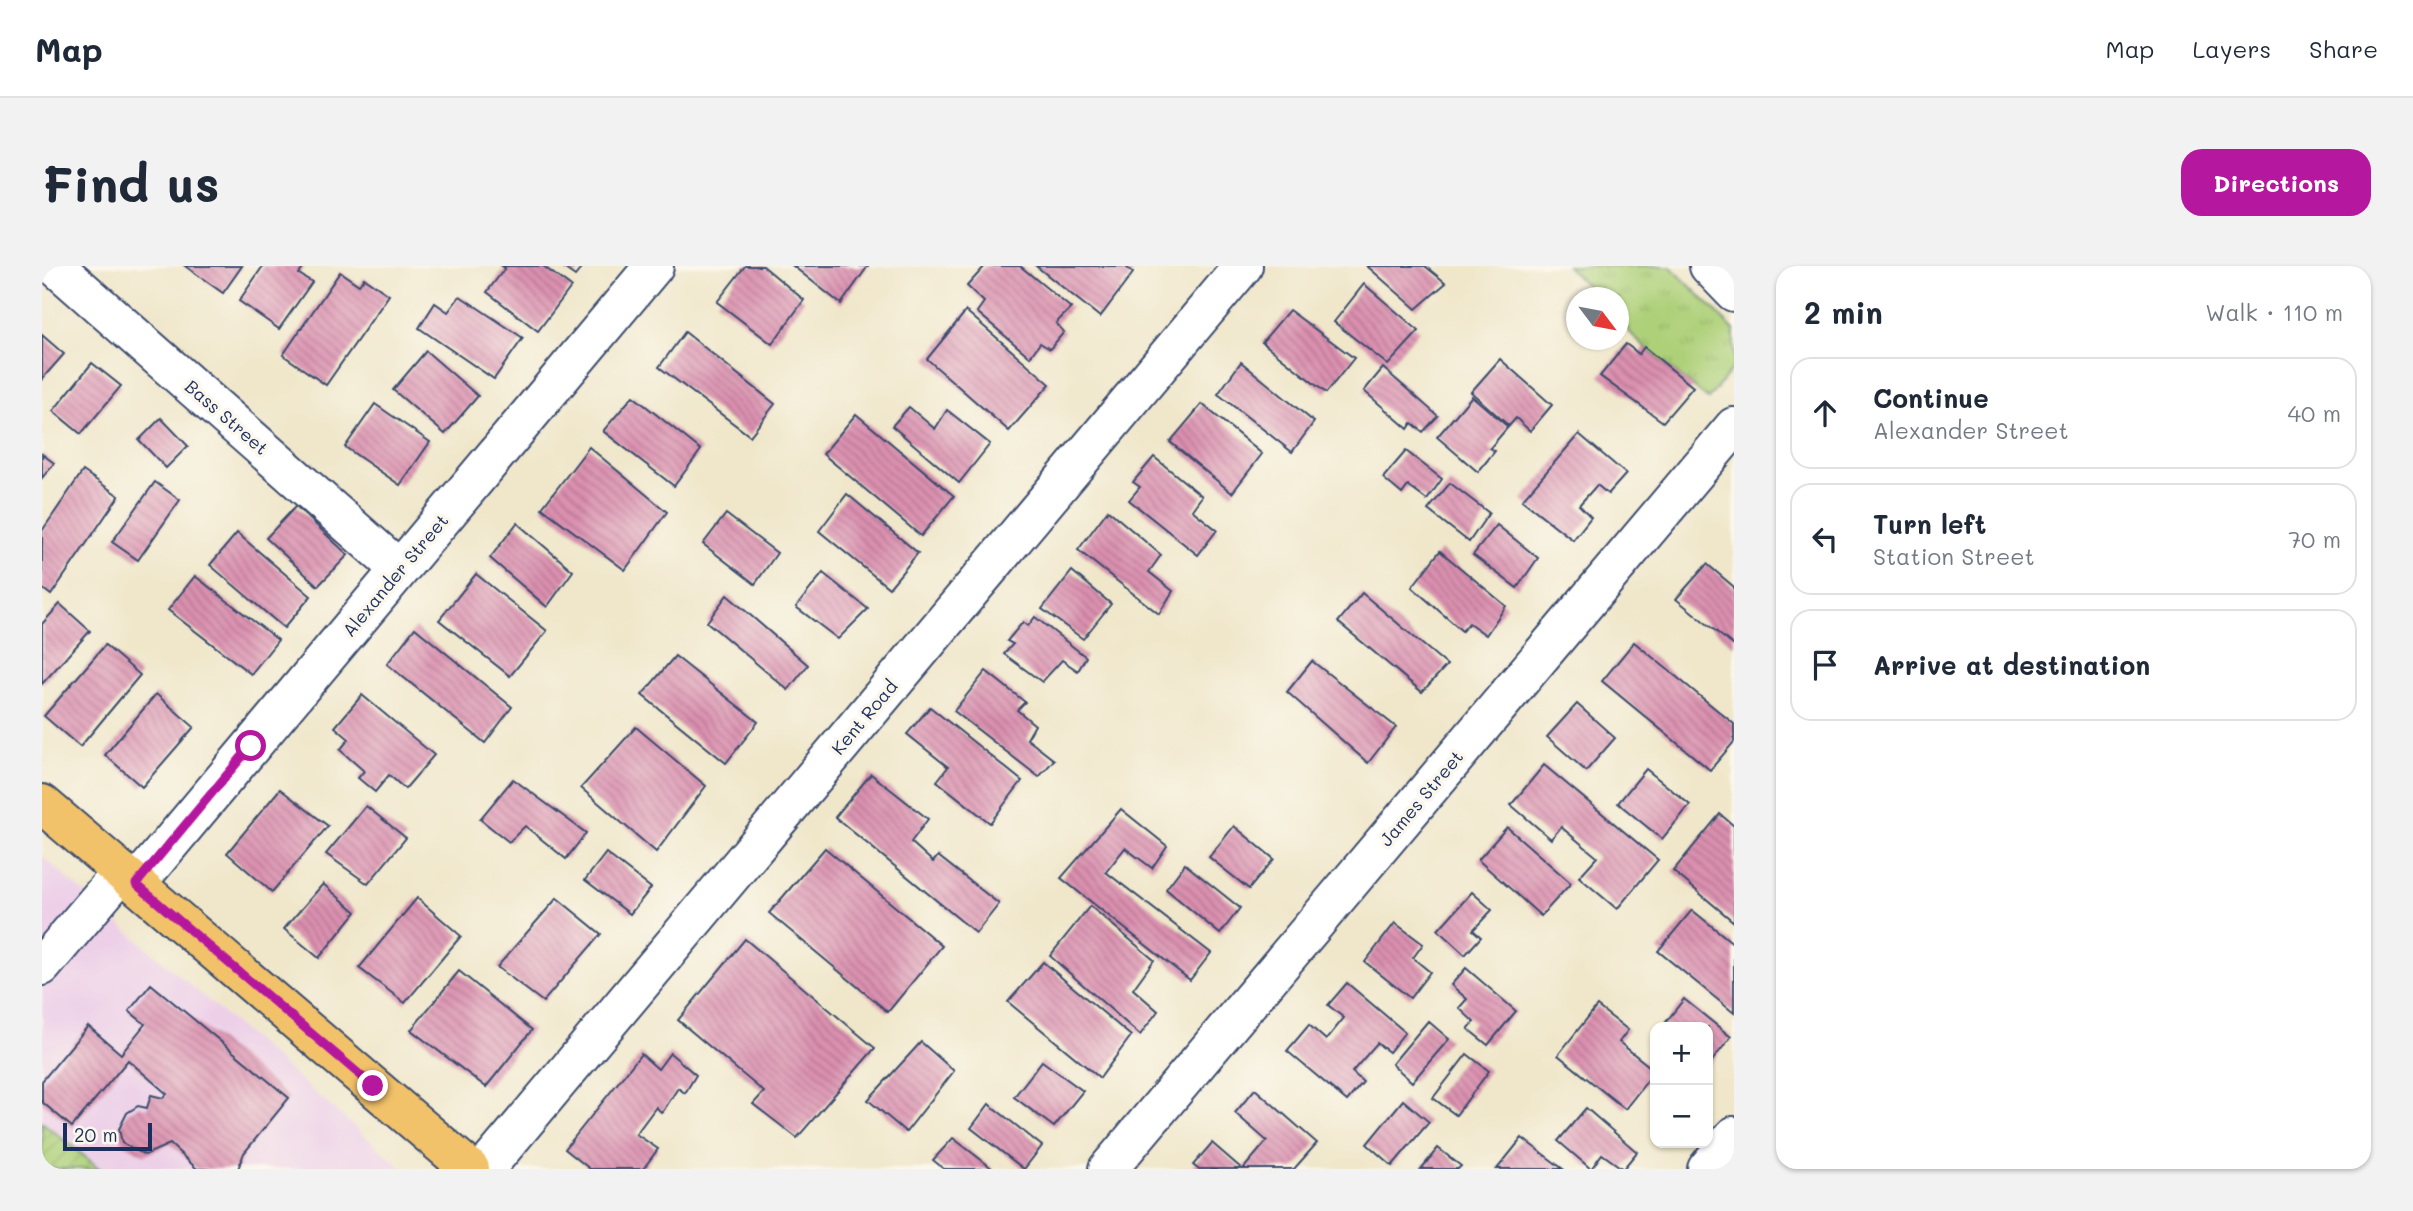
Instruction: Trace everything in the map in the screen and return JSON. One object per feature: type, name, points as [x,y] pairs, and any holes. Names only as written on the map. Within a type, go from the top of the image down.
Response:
[{"type":"main road","points":[[42,804],[470,1169]]},
{"type":"street","name":"Bass Street","points":[[55,266],[399,569]]},
{"type":"street","name":"Alexander Street","points":[[42,966],[129,878],[399,569],[654,266]]},
{"type":"street","name":"Kent Road","points":[[485,1169],[1243,266]]},
{"type":"street","points":[[1709,266],[1734,292]]},
{"type":"street","name":"James Street","points":[[1108,1169],[1734,427]]},
{"type":"street","points":[[1707,1169],[1734,1136]]},
{"type":"shaded area","points":[[42,856],[130,933],[403,1169],[42,1169]]},
{"type":"green space","points":[[1567,266],[1670,266],[1734,330],[1734,366],[1708,399],[1644,347],[1629,331],[1629,287],[1587,287]]},
{"type":"green space","points":[[42,1122],[100,1169],[42,1169]]},
{"type":"building","points":[[185,266],[242,266],[223,293]]},
{"type":"building","points":[[263,266],[305,266],[299,274],[312,282],[279,329],[239,301]]},
{"type":"building","points":[[502,266],[543,266],[571,287],[538,331],[487,292],[505,268]]},
{"type":"building","points":[[561,266],[583,266],[575,276]]},
{"type":"building","points":[[745,266],[763,266],[804,300],[772,344],[717,302]]},
{"type":"building","points":[[793,266],[868,266],[841,304]]},
{"type":"building","points":[[985,266],[1020,266],[1071,308],[1056,323],[1064,332],[1050,349],[1040,343],[1030,357],[977,312],[984,302],[967,286]]},
{"type":"building","points":[[1036,266],[1125,266],[1133,273],[1100,317]]},
{"type":"building","points":[[1367,266],[1425,266],[1446,283],[1416,309]]},
{"type":"building","points":[[340,272],[359,285],[364,278],[389,295],[326,385],[283,355]]},
{"type":"building","points":[[1364,284],[1419,331],[1388,365],[1334,322]]},
{"type":"building","points":[[460,296],[523,338],[494,379],[419,328],[435,303],[448,312]]},
{"type":"building","points":[[1289,310],[1354,358],[1326,393],[1262,342]]},
{"type":"building","points":[[966,311],[1050,384],[1009,431],[927,359]]},
{"type":"building","points":[[685,332],[775,404],[750,436],[659,367]]},
{"type":"building","points":[[42,335],[64,354],[42,379]]},
{"type":"building","points":[[1629,346],[1639,354],[1644,347],[1693,387],[1663,422],[1600,376],[1621,350],[1629,350]]},
{"type":"building","points":[[426,351],[478,396],[445,434],[393,390]]},
{"type":"building","points":[[1500,359],[1552,405],[1530,431],[1516,418],[1509,426],[1471,392]]},
{"type":"building","points":[[1241,362],[1314,422],[1292,452],[1218,394]]},
{"type":"building","points":[[92,363],[121,386],[81,434],[53,411]]},
{"type":"building","points":[[1383,368],[1438,416],[1423,432],[1412,423],[1408,429],[1364,391]]},
{"type":"building","points":[[633,396],[701,450],[674,486],[603,431]]},
{"type":"building","points":[[1472,396],[1508,427],[1490,448],[1495,451],[1478,472],[1437,437]]},
{"type":"building","points":[[375,404],[430,442],[400,485],[345,447]]},
{"type":"building","points":[[1202,404],[1262,454],[1232,493],[1170,442]]},
{"type":"building","points":[[909,407],[935,429],[947,410],[990,444],[959,483],[892,426]]},
{"type":"building","points":[[856,414],[954,496],[921,536],[823,454]]},
{"type":"building","points":[[161,418],[188,446],[166,468],[139,440]]},
{"type":"building","points":[[1579,434],[1626,474],[1608,494],[1597,485],[1579,505],[1591,517],[1573,540],[1522,500]]},
{"type":"building","points":[[589,447],[667,512],[625,570],[542,508]]},
{"type":"building","points":[[1406,451],[1442,479],[1427,500],[1408,486],[1402,494],[1383,478]]},
{"type":"building","points":[[42,454],[54,463],[42,478]]},
{"type":"building","points":[[1154,457],[1202,496],[1192,510],[1217,530],[1198,555],[1129,500],[1140,487],[1133,482]]},
{"type":"building","points":[[83,471],[119,496],[51,595],[42,588],[42,531]]},
{"type":"building","points":[[155,482],[180,500],[138,560],[112,542]]},
{"type":"building","points":[[1450,483],[1489,513],[1469,542],[1428,510]]},
{"type":"building","points":[[847,494],[918,553],[889,588],[819,531]]},
{"type":"building","points":[[296,506],[348,555],[318,586],[266,538]]},
{"type":"building","points":[[1108,510],[1161,555],[1149,572],[1173,591],[1159,614],[1078,550]]},
{"type":"building","points":[[726,514],[777,553],[755,584],[703,544]]},
{"type":"building","points":[[517,523],[573,571],[547,607],[490,558]]},
{"type":"building","points":[[1497,525],[1538,558],[1517,588],[1473,555]]},
{"type":"building","points":[[237,533],[311,596],[284,628],[210,565]]},
{"type":"building","points":[[1440,551],[1506,606],[1486,635],[1469,623],[1462,631],[1412,587]]},
{"type":"building","points":[[1707,564],[1734,587],[1734,646],[1676,599]]},
{"type":"building","points":[[1072,571],[1111,604],[1083,639],[1042,609]]},
{"type":"building","points":[[823,573],[868,609],[838,639],[796,607]]},
{"type":"building","points":[[476,574],[547,631],[510,676],[439,620]]},
{"type":"building","points":[[195,576],[278,640],[251,674],[168,610]]},
{"type":"building","points":[[1362,593],[1447,665],[1422,692],[1338,622]]},
{"type":"building","points":[[727,595],[808,665],[788,690],[707,622]]},
{"type":"building","points":[[60,604],[90,631],[42,684],[42,624]]},
{"type":"building","points":[[1035,617],[1086,657],[1078,671],[1062,660],[1042,682],[1004,654],[1013,644],[1007,641],[1023,622],[1028,626]]},
{"type":"building","points":[[415,628],[512,707],[485,743],[387,664]]},
{"type":"building","points":[[1634,642],[1734,724],[1734,742],[1710,770],[1602,681]]},
{"type":"building","points":[[105,645],[140,675],[80,747],[44,716]]},
{"type":"building","points":[[675,656],[758,722],[726,763],[642,695]]},
{"type":"building","points":[[1312,661],[1396,727],[1368,763],[1287,692]]},
{"type":"building","points":[[986,671],[1025,702],[1017,710],[1035,725],[1027,739],[1054,760],[1039,777],[954,711]]},
{"type":"building","points":[[156,694],[194,727],[142,787],[105,755]]},
{"type":"building","points":[[362,695],[434,755],[405,789],[389,775],[375,792],[358,778],[364,771],[340,750],[349,739],[335,727]]},
{"type":"building","points":[[1577,704],[1615,738],[1586,771],[1547,737]]},
{"type":"building","points":[[930,707],[1022,781],[990,823],[937,781],[948,767],[907,734]]},
{"type":"building","points":[[636,727],[706,786],[656,852],[581,788]]},
{"type":"building","points":[[1544,765],[1658,860],[1617,909],[1579,877],[1597,857],[1561,827],[1551,839],[1511,805]]},
{"type":"building","points":[[1646,769],[1690,805],[1662,839],[1618,803]]},
{"type":"building","points":[[871,774],[928,819],[911,842],[933,862],[938,856],[999,904],[976,933],[835,817]]},
{"type":"building","points":[[513,779],[586,833],[566,859],[525,826],[509,842],[480,819]]},
{"type":"building","points":[[280,789],[328,826],[272,892],[227,853]]},
{"type":"building","points":[[366,806],[406,838],[368,884],[326,854]]},
{"type":"building","points":[[1121,809],[1167,846],[1152,868],[1125,848],[1106,872],[1211,953],[1190,980],[1061,878]]},
{"type":"building","points":[[1720,814],[1734,826],[1734,922],[1673,871]]},
{"type":"building","points":[[1234,826],[1274,859],[1249,889],[1209,857]]},
{"type":"building","points":[[1507,827],[1571,883],[1541,916],[1478,860]]},
{"type":"building","points":[[825,848],[942,946],[888,1012],[769,913]]},
{"type":"building","points":[[606,853],[651,888],[630,914],[585,880]]},
{"type":"building","points":[[1185,864],[1240,908],[1220,934],[1166,889]]},
{"type":"building","points":[[323,884],[356,912],[319,958],[284,929]]},
{"type":"building","points":[[1472,892],[1492,910],[1473,930],[1481,937],[1465,955],[1438,930]]},
{"type":"building","points":[[417,898],[461,936],[405,1003],[359,968]]},
{"type":"building","points":[[557,898],[601,934],[543,1002],[497,967]]},
{"type":"building","points":[[1090,906],[1154,960],[1133,989],[1158,1011],[1140,1035],[1050,956]]},
{"type":"building","points":[[1692,910],[1734,944],[1734,1013],[1658,951]]},
{"type":"building","points":[[1395,923],[1423,944],[1413,958],[1430,972],[1410,998],[1365,962]]},
{"type":"building","points":[[745,939],[875,1048],[797,1138],[753,1104],[764,1092],[678,1020]]},
{"type":"building","points":[[1043,962],[1131,1036],[1100,1078],[1008,1002]]},
{"type":"building","points":[[1466,968],[1516,1011],[1488,1045],[1468,1029],[1474,1022],[1459,1008],[1467,999],[1451,985]]},
{"type":"building","points":[[459,971],[532,1030],[486,1087],[411,1030]]},
{"type":"building","points":[[1347,983],[1405,1032],[1389,1052],[1377,1043],[1352,1072],[1363,1082],[1347,1101],[1287,1051],[1309,1025],[1326,1040],[1344,1018],[1328,1005]]},
{"type":"building","points":[[151,984],[289,1098],[244,1153],[238,1169],[197,1169],[170,1144],[145,1155],[122,1143],[119,1129],[127,1113],[138,1106],[147,1108],[151,1095],[163,1098],[167,1094],[128,1060],[72,1127],[42,1102],[42,1081],[88,1026],[121,1054],[145,1024],[129,1011]]},
{"type":"building","points":[[1684,999],[1712,1022],[1666,1022]]},
{"type":"building","points":[[1597,1006],[1628,1030],[1619,1042],[1650,1067],[1650,1077],[1625,1109],[1558,1055]]},
{"type":"building","points":[[1428,1021],[1449,1039],[1412,1082],[1392,1064]]},
{"type":"building","points":[[1713,1022],[1731,1037],[1713,1060]]},
{"type":"building","points":[[921,1042],[954,1071],[906,1132],[868,1100]]},
{"type":"building","points":[[670,1053],[696,1075],[685,1093],[678,1088],[662,1113],[656,1107],[636,1134],[658,1149],[643,1169],[590,1169],[565,1149],[641,1054],[658,1069]]},
{"type":"building","points":[[1467,1054],[1489,1071],[1456,1115],[1433,1098]]},
{"type":"building","points":[[1042,1061],[1083,1091],[1054,1127],[1014,1097]]},
{"type":"building","points":[[1255,1089],[1317,1143],[1294,1169],[1243,1169],[1267,1141],[1235,1113]]},
{"type":"building","points":[[1403,1100],[1429,1122],[1392,1166],[1367,1144]]},
{"type":"building","points":[[989,1104],[1042,1146],[1024,1169],[971,1128]]},
{"type":"building","points":[[1586,1108],[1637,1152],[1623,1169],[1602,1154],[1591,1169],[1558,1141]]},
{"type":"building","points":[[953,1138],[993,1169],[944,1169],[933,1160]]},
{"type":"building","points":[[1522,1138],[1563,1169],[1497,1169]]},
{"type":"building","points":[[1212,1143],[1242,1169],[1198,1169],[1193,1165]]},
{"type":"building","points":[[1438,1148],[1461,1166],[1458,1169],[1421,1169]]},
{"type":"route","points":[[251,746],[136,884],[373,1086]]}]
